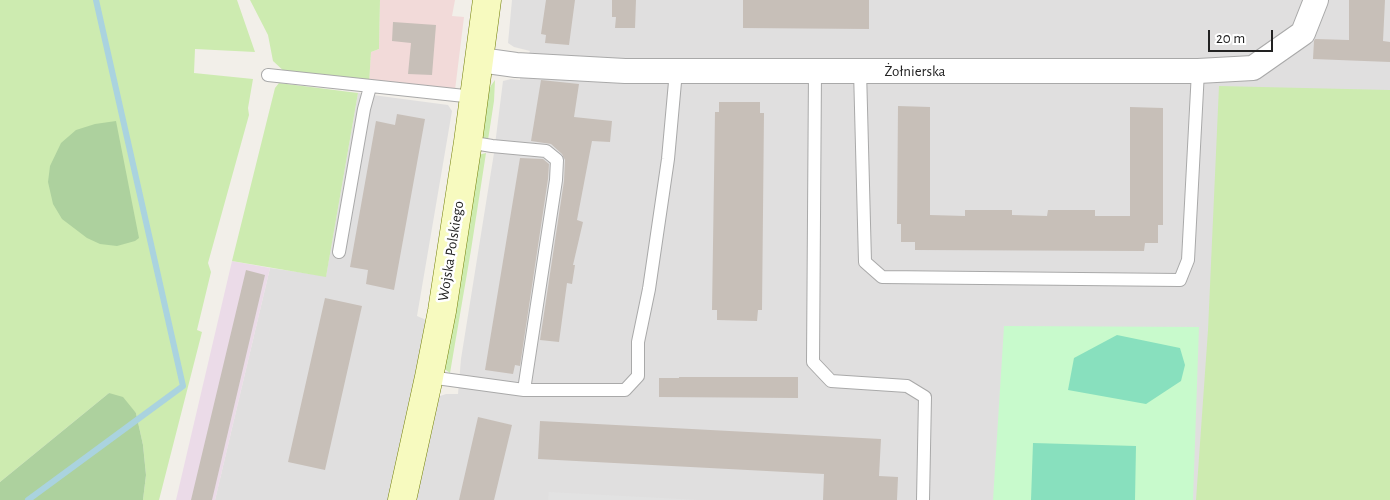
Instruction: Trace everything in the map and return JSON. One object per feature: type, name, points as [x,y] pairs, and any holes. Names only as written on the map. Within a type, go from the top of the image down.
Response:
[{"type":"street","name":"Wojska Polskiego","points":[[402,500],[429,377],[443,301],[480,60],[487,0]]},
{"type":"street","name":"Żołnierska","points":[[480,60],[526,66],[676,72],[860,70],[1198,71],[1253,68],[1303,34],[1316,0]]},
{"type":"lane","points":[[860,70],[865,262],[882,277],[1180,280],[1188,260],[1198,71]]},
{"type":"lane","points":[[816,71],[813,362],[831,381],[907,386],[925,397],[923,500]]},
{"type":"lane","points":[[429,377],[524,390],[625,390],[638,376],[638,342],[649,289],[668,158],[676,72]]},
{"type":"lane","points":[[268,75],[474,97]]},
{"type":"lane","points":[[339,252],[364,109],[370,87]]},
{"type":"lane","points":[[468,142],[546,151],[557,160],[556,180],[524,390]]},
{"type":"shaded area","points":[[380,0],[455,0],[452,16],[464,17],[455,90],[369,80],[371,52],[379,49]]},
{"type":"shaded area","points":[[512,0],[1390,0],[1390,500],[215,500],[270,268],[326,276],[358,93],[448,105],[452,111],[417,316],[424,319],[427,323],[437,397],[446,394],[458,394],[461,359],[494,153],[503,81],[511,79],[520,80],[520,74],[530,51],[514,47],[508,43]]},
{"type":"shaded area","points":[[232,261],[270,268],[215,500],[176,500]]},
{"type":"shaded area","points":[[549,492],[699,500],[548,500]]},
{"type":"green space","points":[[0,0],[237,0],[255,52],[195,49],[194,73],[253,79],[248,108],[249,115],[208,263],[211,272],[197,330],[202,332],[159,500],[143,500],[146,475],[143,445],[136,413],[109,393],[0,482]]},
{"type":"green space","points":[[250,0],[380,0],[379,49],[371,52],[369,84],[286,73],[273,61],[268,35]]},
{"type":"green space","points":[[495,80],[488,140],[481,137],[486,98]]},
{"type":"green space","points":[[279,83],[358,93],[326,277],[232,261],[275,88]]},
{"type":"green space","points":[[1219,86],[1390,90],[1390,500],[1196,500],[1208,330]]},
{"type":"green space","points":[[116,121],[139,238],[117,246],[100,244],[87,238],[62,219],[53,204],[48,182],[50,166],[61,143],[76,130],[95,124]]},
{"type":"green space","points":[[486,153],[450,373],[443,368],[478,155]]},
{"type":"green space","points":[[1004,326],[1199,327],[1193,500],[993,500]]},
{"type":"green space","points":[[1117,335],[1180,348],[1185,365],[1181,381],[1146,404],[1068,390],[1074,358]]},
{"type":"green space","points":[[109,393],[123,397],[136,413],[143,445],[146,475],[143,500],[0,500],[0,482]]},
{"type":"green space","points":[[1033,443],[1136,446],[1135,500],[1031,500]]},
{"type":"building","points":[[546,0],[575,0],[569,45],[545,43],[546,35],[541,34]]},
{"type":"building","points":[[612,0],[636,0],[635,28],[615,28],[616,17],[612,17]]},
{"type":"building","points":[[743,0],[869,0],[869,29],[743,28]]},
{"type":"building","points":[[1349,0],[1385,0],[1383,41],[1390,42],[1390,62],[1313,59],[1315,39],[1349,40]]},
{"type":"building","points":[[393,22],[436,25],[432,75],[408,74],[411,43],[392,41]]},
{"type":"building","points":[[541,80],[579,84],[574,117],[612,121],[610,142],[592,141],[577,220],[583,222],[573,265],[575,265],[572,284],[567,283],[559,342],[540,340],[564,181],[565,160],[562,154],[551,144],[531,141]]},
{"type":"building","points":[[719,102],[760,102],[760,113],[764,113],[762,310],[758,310],[757,321],[717,320],[717,310],[712,310],[715,112],[719,112]]},
{"type":"building","points":[[898,106],[930,107],[930,215],[965,216],[965,210],[1012,210],[1012,215],[1047,216],[1048,210],[1095,210],[1095,216],[1130,216],[1130,107],[1163,108],[1163,225],[1158,225],[1158,243],[1145,243],[1144,251],[915,250],[915,242],[901,242],[901,224],[897,224]]},
{"type":"building","points":[[397,114],[425,119],[394,290],[366,284],[368,270],[350,267],[376,121],[395,125]]},
{"type":"building","points":[[520,158],[543,159],[549,164],[520,366],[515,365],[513,374],[485,370]]},
{"type":"building","points":[[246,270],[265,275],[212,500],[191,500]]},
{"type":"building","points":[[325,298],[362,306],[325,470],[288,462]]},
{"type":"building","points":[[798,377],[798,398],[659,397],[659,378]]},
{"type":"building","points":[[478,417],[512,425],[494,500],[459,500]]},
{"type":"building","points":[[540,421],[881,439],[879,476],[898,477],[897,500],[823,500],[824,474],[538,459]]},
{"type":"waterway","points":[[28,500],[183,386],[96,0]]}]
